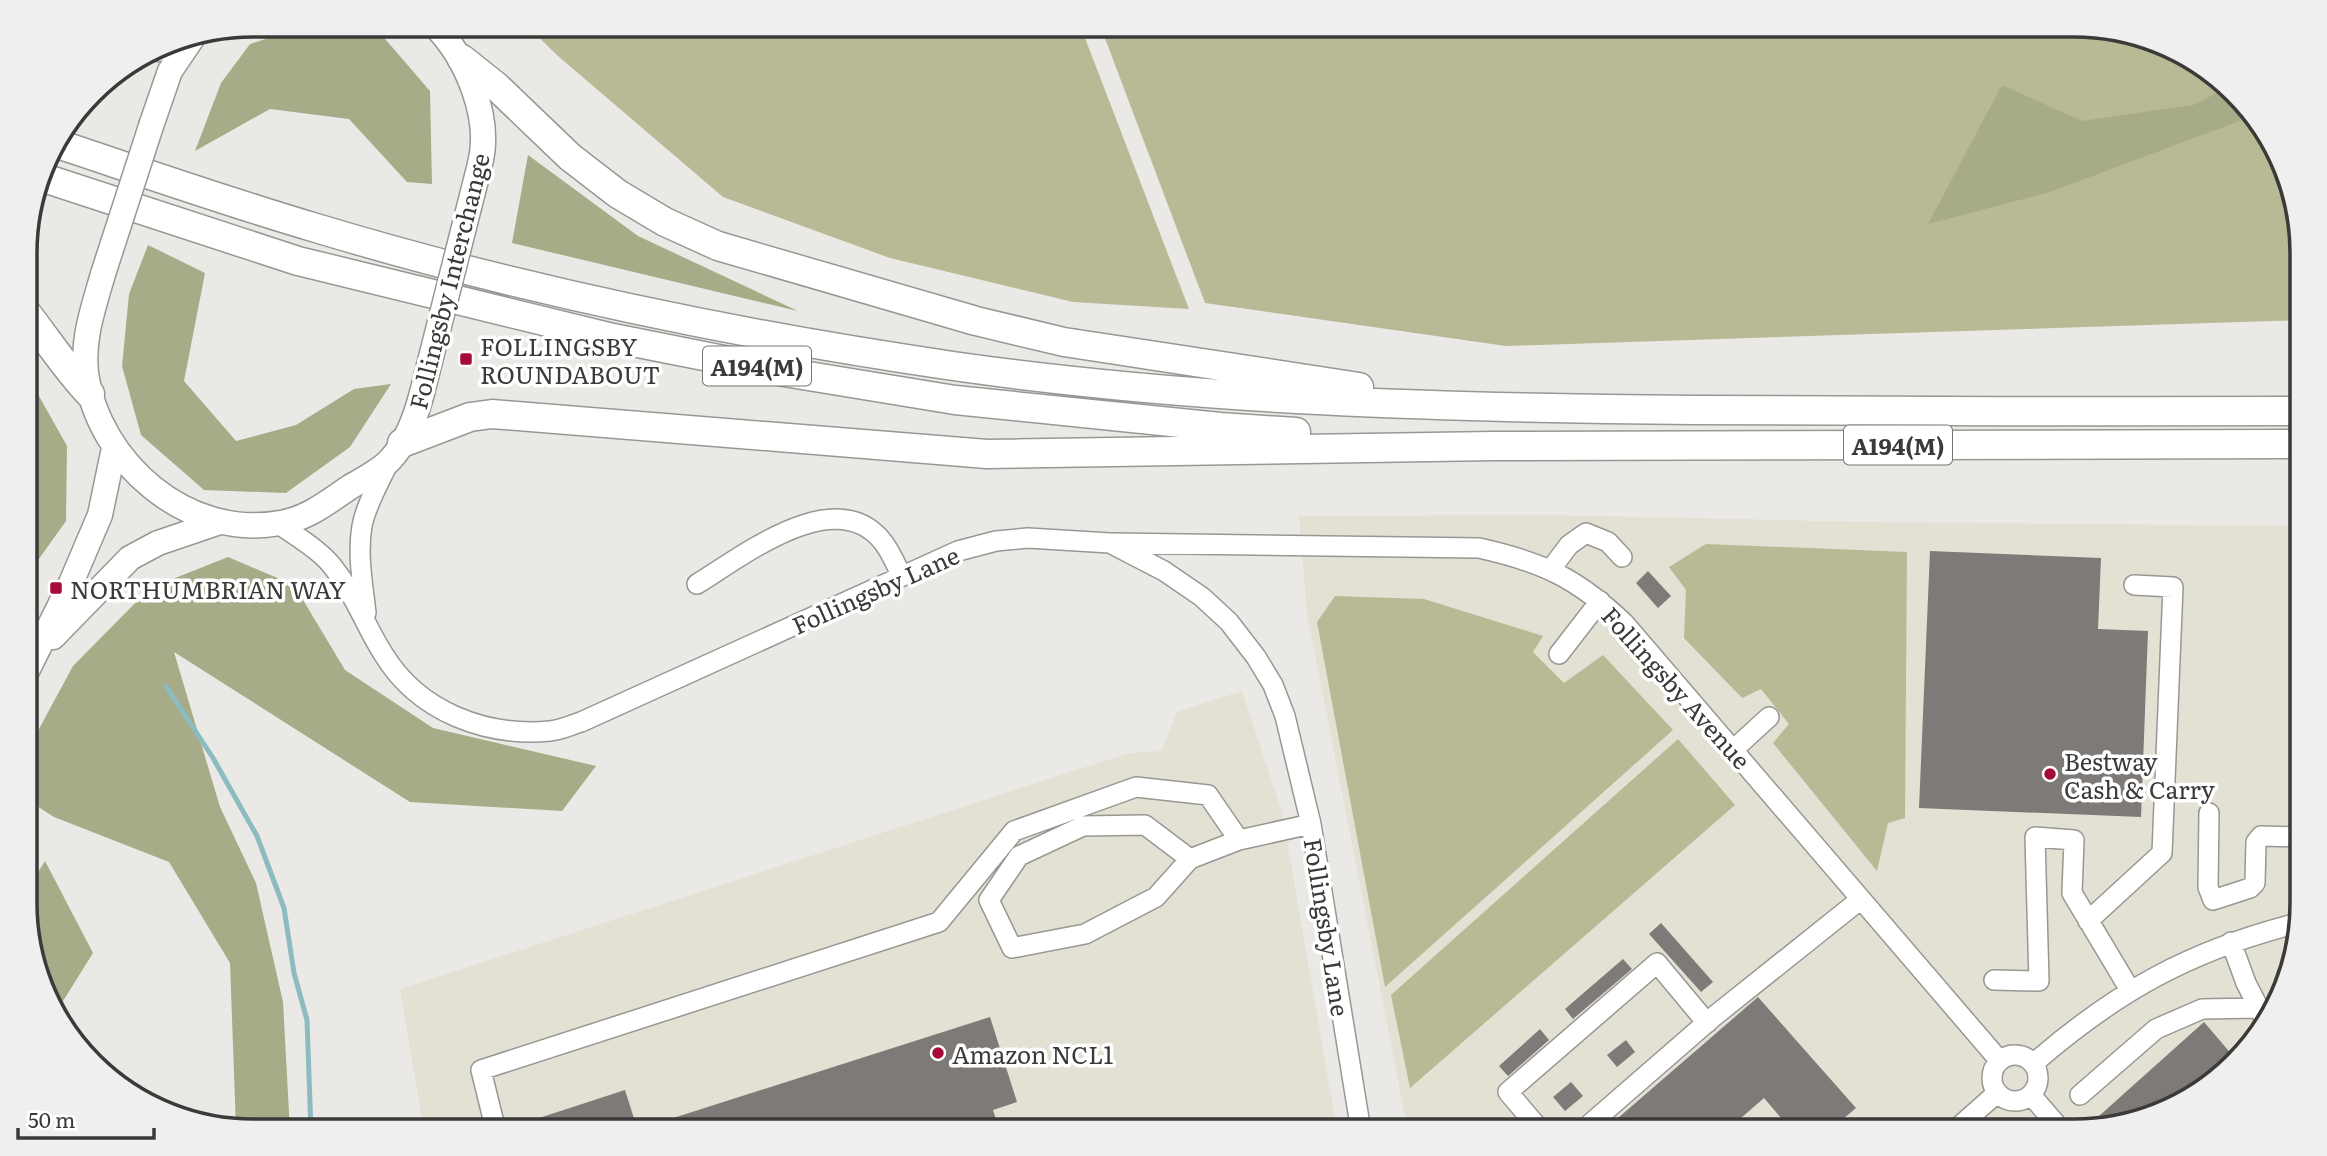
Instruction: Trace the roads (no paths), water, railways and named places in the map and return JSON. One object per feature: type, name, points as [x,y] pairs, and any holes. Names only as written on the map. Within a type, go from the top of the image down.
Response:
[{"type":"highway","name":"A194(M)","points":[[462,59],[497,87],[570,157],[618,194],[665,222],[718,246],[976,321],[1064,342],[1501,408]]},
{"type":"highway","name":"A194(M)","points":[[65,146],[317,229],[491,276],[667,315],[954,366],[1118,385],[1311,401],[1501,408],[1928,412],[2290,411]]},
{"type":"highway","name":"A194(M)","points":[[50,180],[298,261],[612,338],[785,372],[955,400],[1220,427],[1494,446]]},
{"type":"highway","points":[[37,327],[69,373],[90,394]]},
{"type":"highway","name":"A194(M)","points":[[396,452],[470,417],[492,414],[987,454],[1494,446],[2290,444]]},
{"type":"main road","name":"Follingsby Interchange","points":[[396,452],[417,413],[482,155],[482,130],[477,98],[462,59],[444,37]]},
{"type":"main road","points":[[185,48],[170,71],[88,325],[85,350],[90,394],[114,448],[133,471],[156,491],[186,509],[220,522],[253,525],[279,524],[306,516],[396,452]]},
{"type":"main road","points":[[37,652],[100,515],[114,448]]},
{"type":"main road","points":[[37,658],[130,558],[158,543],[220,522]]},
{"type":"street","name":"Follingsby Lane","points":[[367,621],[360,558],[362,526],[367,509],[396,452]]},
{"type":"street","points":[[696,584],[783,532],[802,524],[839,519],[859,523],[872,531],[883,542],[901,575]]},
{"type":"street","name":"Follingsby Lane","points":[[279,524],[331,564],[347,585],[383,655],[397,673],[432,704],[453,716],[501,731],[552,731],[581,722],[901,575],[958,551],[996,541],[1027,538],[1110,543],[1164,571],[1202,597],[1229,622],[1273,685],[1284,716],[1311,824],[1359,1119]]},
{"type":"street","points":[[1550,569],[1569,545],[1586,533],[1608,542],[1622,557]]},
{"type":"street","name":"Follingsby Avenue","points":[[1110,543],[1479,548],[1512,555],[1550,569],[1575,582],[1624,623],[1999,1060]]},
{"type":"street","points":[[2088,921],[2162,853],[2173,587],[2134,585]]},
{"type":"street","points":[[1559,654],[1600,601]]},
{"type":"street","points":[[1733,750],[1769,718]]},
{"type":"street","points":[[493,1119],[481,1070],[939,922],[1014,831],[1136,787],[1208,796],[1240,840]]},
{"type":"street","points":[[2209,813],[2208,887],[2213,900],[2250,888],[2255,883],[2256,842],[2262,836],[2290,837]]},
{"type":"street","points":[[1190,859],[1145,825],[1083,826],[1019,856],[989,900],[1012,948],[1085,934],[1156,897],[1190,859],[1240,840],[1311,824]]},
{"type":"street","points":[[1994,980],[2039,981],[2035,837],[2074,840],[2072,893],[2130,990]]},
{"type":"street","points":[[1596,1119],[1707,1023],[1861,899]]},
{"type":"street","points":[[2034,1063],[2073,1029],[2130,990],[2186,960],[2231,942],[2288,926]]},
{"type":"street","points":[[2231,942],[2260,1012]]},
{"type":"street","points":[[1531,1119],[1508,1092],[1657,963],[1707,1023]]},
{"type":"street","points":[[2080,1095],[2156,1028],[2202,1009],[2259,1014]]},
{"type":"street","points":[[2016,1054],[2025,1056],[2034,1063],[2039,1078],[2031,1095],[2015,1101],[1997,1093],[1992,1077],[1999,1060],[2016,1054]]},
{"type":"street","points":[[1968,1119],[1997,1093]]},
{"type":"street","points":[[2031,1095],[2052,1119]]},
{"type":"waterway","points":[[166,686],[213,758],[257,836],[284,908],[294,973],[307,1020],[311,1119]]},
{"type":"place","name":"FOLLINGSBY ROUNDABOUT","points":[[466,359]]},
{"type":"place","name":"NORTHUMBRIAN WAY","points":[[56,588]]},
{"type":"place","name":"Bestway Cash & Carry","points":[[2050,774]]},
{"type":"place","name":"Amazon NCL1","points":[[938,1053]]}]
